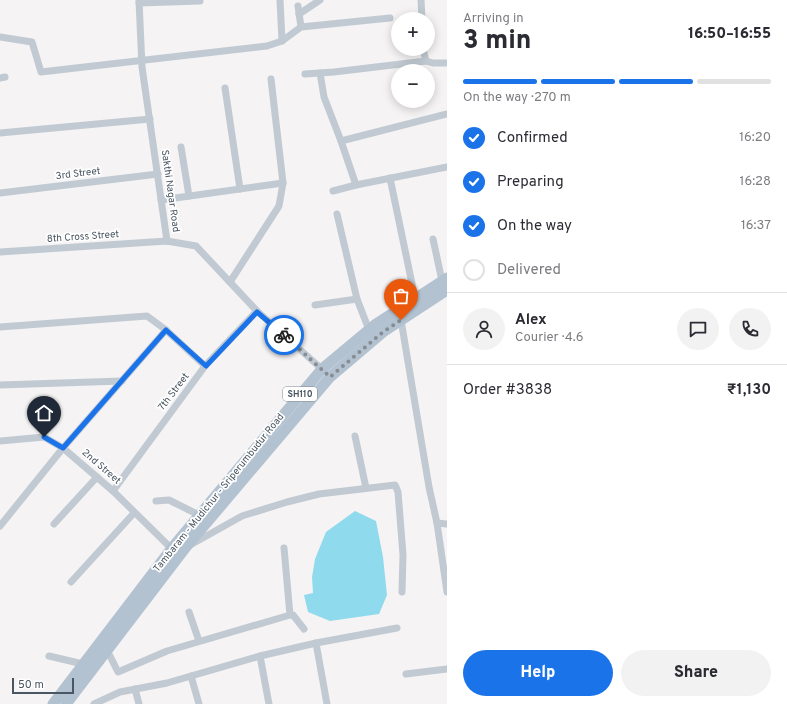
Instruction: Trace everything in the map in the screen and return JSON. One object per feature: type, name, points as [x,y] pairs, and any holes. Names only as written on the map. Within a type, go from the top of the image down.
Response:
[{"type":"main road","name":"Tambaram - Mudichur - Sriperumbudur Road","points":[[66,704],[96,667],[199,516],[326,373],[369,330],[415,298],[445,283]]},
{"type":"main road","name":"Tambaram - Mudichur - Sriperumbudur Road","points":[[53,704],[83,664],[175,552],[186,546],[326,373],[401,320],[445,283]]},
{"type":"street","points":[[280,0],[282,41]]},
{"type":"street","points":[[299,14],[320,0]]},
{"type":"street","points":[[421,0],[422,12]]},
{"type":"street","points":[[139,1],[200,1]]},
{"type":"street","name":"Sakthi Nagar Road","points":[[139,1],[142,60],[167,241],[196,246],[257,312],[326,373]]},
{"type":"street","points":[[298,6],[301,27]]},
{"type":"street","points":[[0,37],[32,42],[41,72],[267,46],[282,41],[301,27],[390,18]]},
{"type":"street","points":[[425,56],[426,61]]},
{"type":"street","points":[[305,74],[426,61],[433,64],[447,63]]},
{"type":"street","points":[[320,73],[324,96],[356,185]]},
{"type":"street","points":[[230,282],[279,206],[282,183],[271,79]]},
{"type":"street","points":[[225,88],[240,190]]},
{"type":"street","points":[[341,141],[447,114]]},
{"type":"street","points":[[0,133],[150,119]]},
{"type":"street","points":[[181,147],[189,196]]},
{"type":"street","points":[[333,191],[447,167]]},
{"type":"street","name":"3rd Street","points":[[0,193],[158,174]]},
{"type":"street","points":[[390,178],[415,298]]},
{"type":"street","points":[[162,200],[282,183]]},
{"type":"street","points":[[337,214],[357,299],[369,330]]},
{"type":"street","points":[[433,240],[445,283]]},
{"type":"street","name":"8th Cross Street","points":[[0,252],[167,241]]},
{"type":"street","points":[[315,305],[357,299]]},
{"type":"street","name":"7th Street","points":[[113,490],[206,366],[257,312]]},
{"type":"street","points":[[0,326],[147,316],[166,330],[206,366]]},
{"type":"street","points":[[401,320],[429,487],[437,524],[447,592]]},
{"type":"street","points":[[0,526],[63,448],[166,330]]},
{"type":"street","points":[[0,385],[122,381]]},
{"type":"street","points":[[355,436],[366,488]]},
{"type":"street","name":"2nd Street","points":[[0,441],[44,437],[63,448],[113,490],[134,513],[175,552]]},
{"type":"street","points":[[54,524],[97,477]]},
{"type":"street","points":[[186,546],[242,516],[319,494],[395,485],[398,489],[403,555],[402,592]]},
{"type":"street","points":[[156,501],[169,500],[199,516]]},
{"type":"street","points":[[71,582],[134,513]]},
{"type":"street","points":[[437,524],[447,524]]},
{"type":"street","points":[[284,548],[290,615]]},
{"type":"street","points":[[189,612],[199,641]]},
{"type":"street","points":[[107,650],[118,672],[167,651],[290,615],[293,615],[304,629]]},
{"type":"street","points":[[94,704],[120,692],[167,683],[260,656],[316,643],[397,628]]},
{"type":"street","points":[[316,643],[327,704]]},
{"type":"street","points":[[49,656],[83,664]]},
{"type":"street","points":[[260,656],[269,704]]},
{"type":"street","points":[[406,674],[447,669]]},
{"type":"street","points":[[191,676],[199,704]]},
{"type":"street","points":[[135,689],[139,704]]},
{"type":"water","points":[[355,511],[376,521],[383,557],[387,595],[379,614],[330,621],[308,612],[304,595],[313,593],[312,577],[315,559],[326,532]]},
{"type":"way so far","points":[[284,335],[330,377],[383,332],[401,320]]},
{"type":"route","points":[[44,437],[63,448],[166,330],[206,366],[257,312],[284,335]]}]
